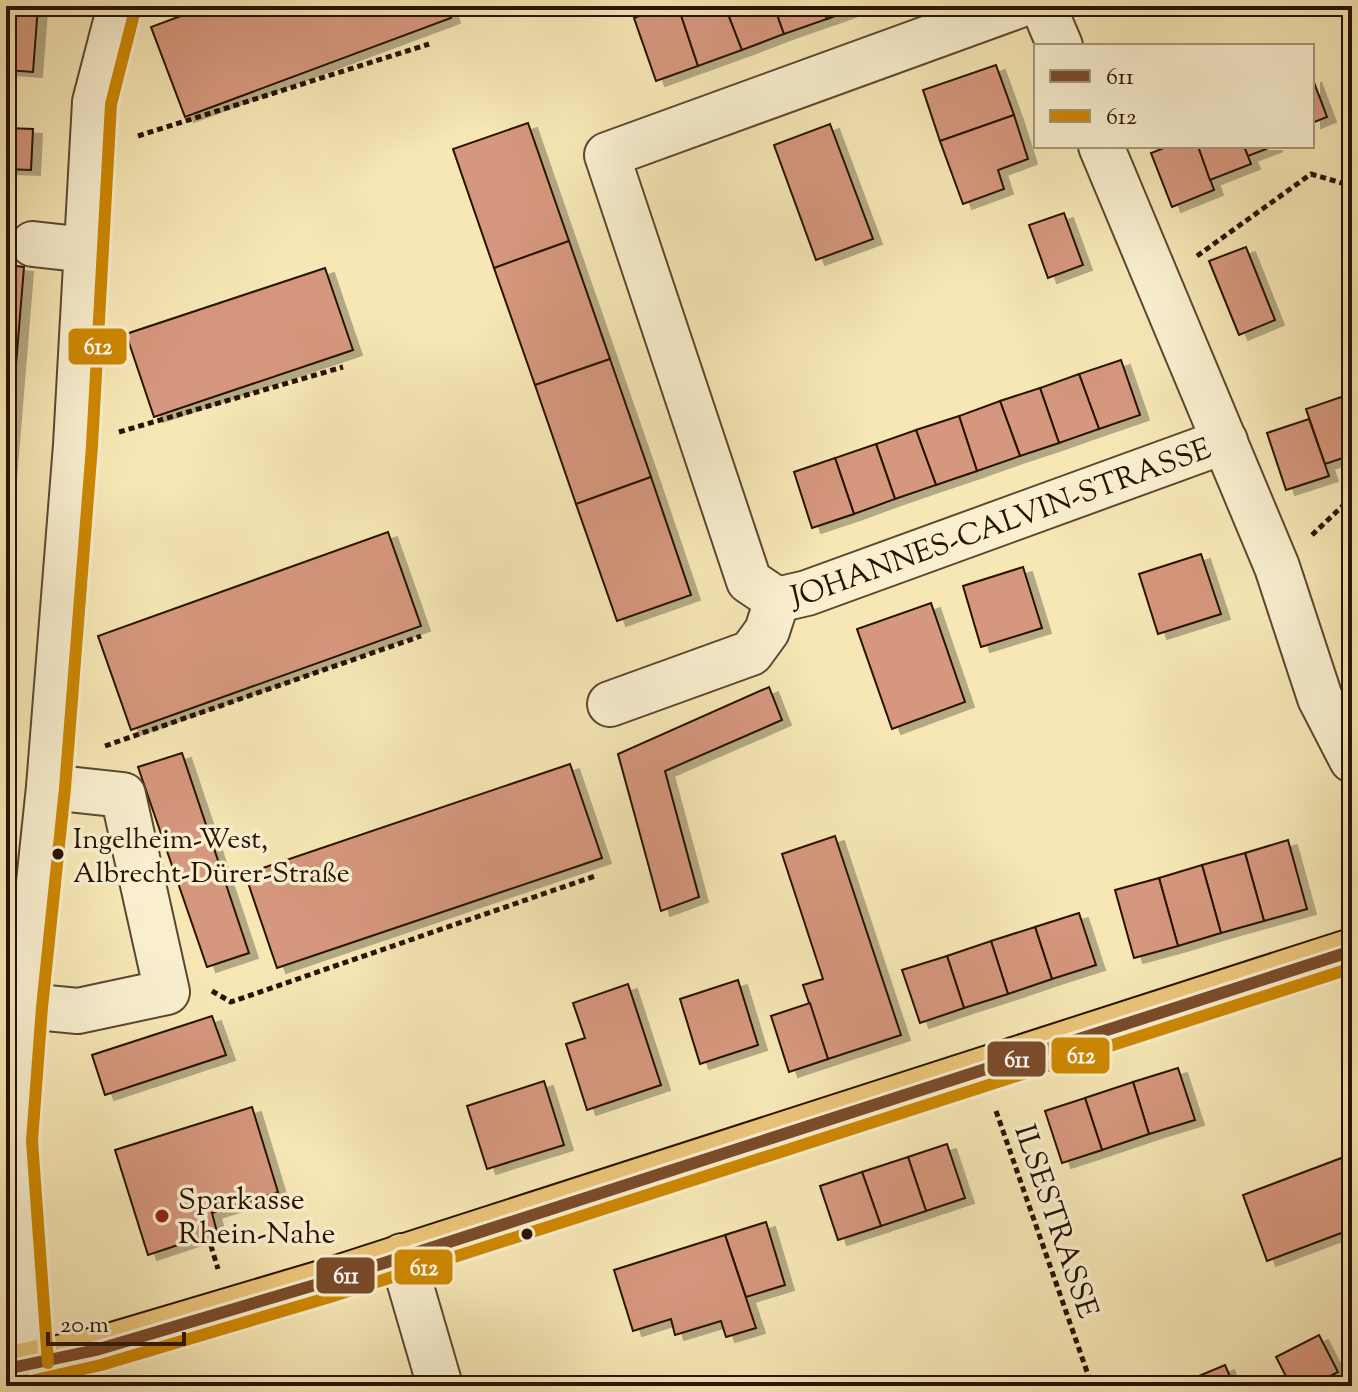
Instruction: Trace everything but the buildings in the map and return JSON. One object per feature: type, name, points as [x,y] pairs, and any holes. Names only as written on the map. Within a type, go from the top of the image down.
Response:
[{"type":"main road","points":[[24,1373],[325,1282],[1352,951]]},
{"type":"street","points":[[24,1373],[16,1141],[26,1006],[50,776],[76,445],[95,102],[120,6]]},
{"type":"street","name":"JOHANNES-CALVIN-STRASSE","points":[[1017,6],[607,155],[749,581],[777,600],[807,593],[1225,441]]},
{"type":"street","points":[[1043,6],[1059,44]]},
{"type":"street","points":[[1102,148],[1277,567],[1320,698],[1352,760]]},
{"type":"street","points":[[33,244],[86,250]]},
{"type":"street","name":"JOHANNES-CALVIN-STRASSE","points":[[610,704],[751,653],[767,631],[777,600]]},
{"type":"street","points":[[26,1006],[78,1011],[167,992],[123,795],[50,776]]},
{"type":"street","points":[[402,1256],[440,1386]]},
{"type":"path","points":[[91,151],[429,44]]},
{"type":"path","points":[[1158,283],[1311,174],[1352,186]]},
{"type":"path","points":[[76,445],[343,367]]},
{"type":"path","points":[[50,776],[421,636]]},
{"type":"path","points":[[167,992],[201,985],[231,1002],[595,876]]},
{"type":"path","name":"ILSESTRASSE","points":[[984,1069],[1004,1139],[1092,1386]]},
{"type":"path","points":[[208,1236],[220,1278]]},
{"type":"transit line","name":"612","points":[[48,1363],[32,1141],[42,1007],[65,788],[92,446],[111,104],[135,10]]},
{"type":"transit line","name":"611","points":[[6,1369],[96,1350],[325,1282],[1352,951]]},
{"type":"transit line","name":"612","points":[[35,1380],[101,1365],[330,1297],[1352,968]]},
{"type":"place","name":"Ingelheim-West, Albrecht-Dürer-Straße","points":[[58,854]]},
{"type":"place","name":"Sparkasse Rhein-Nahe","points":[[162,1216]]}]
